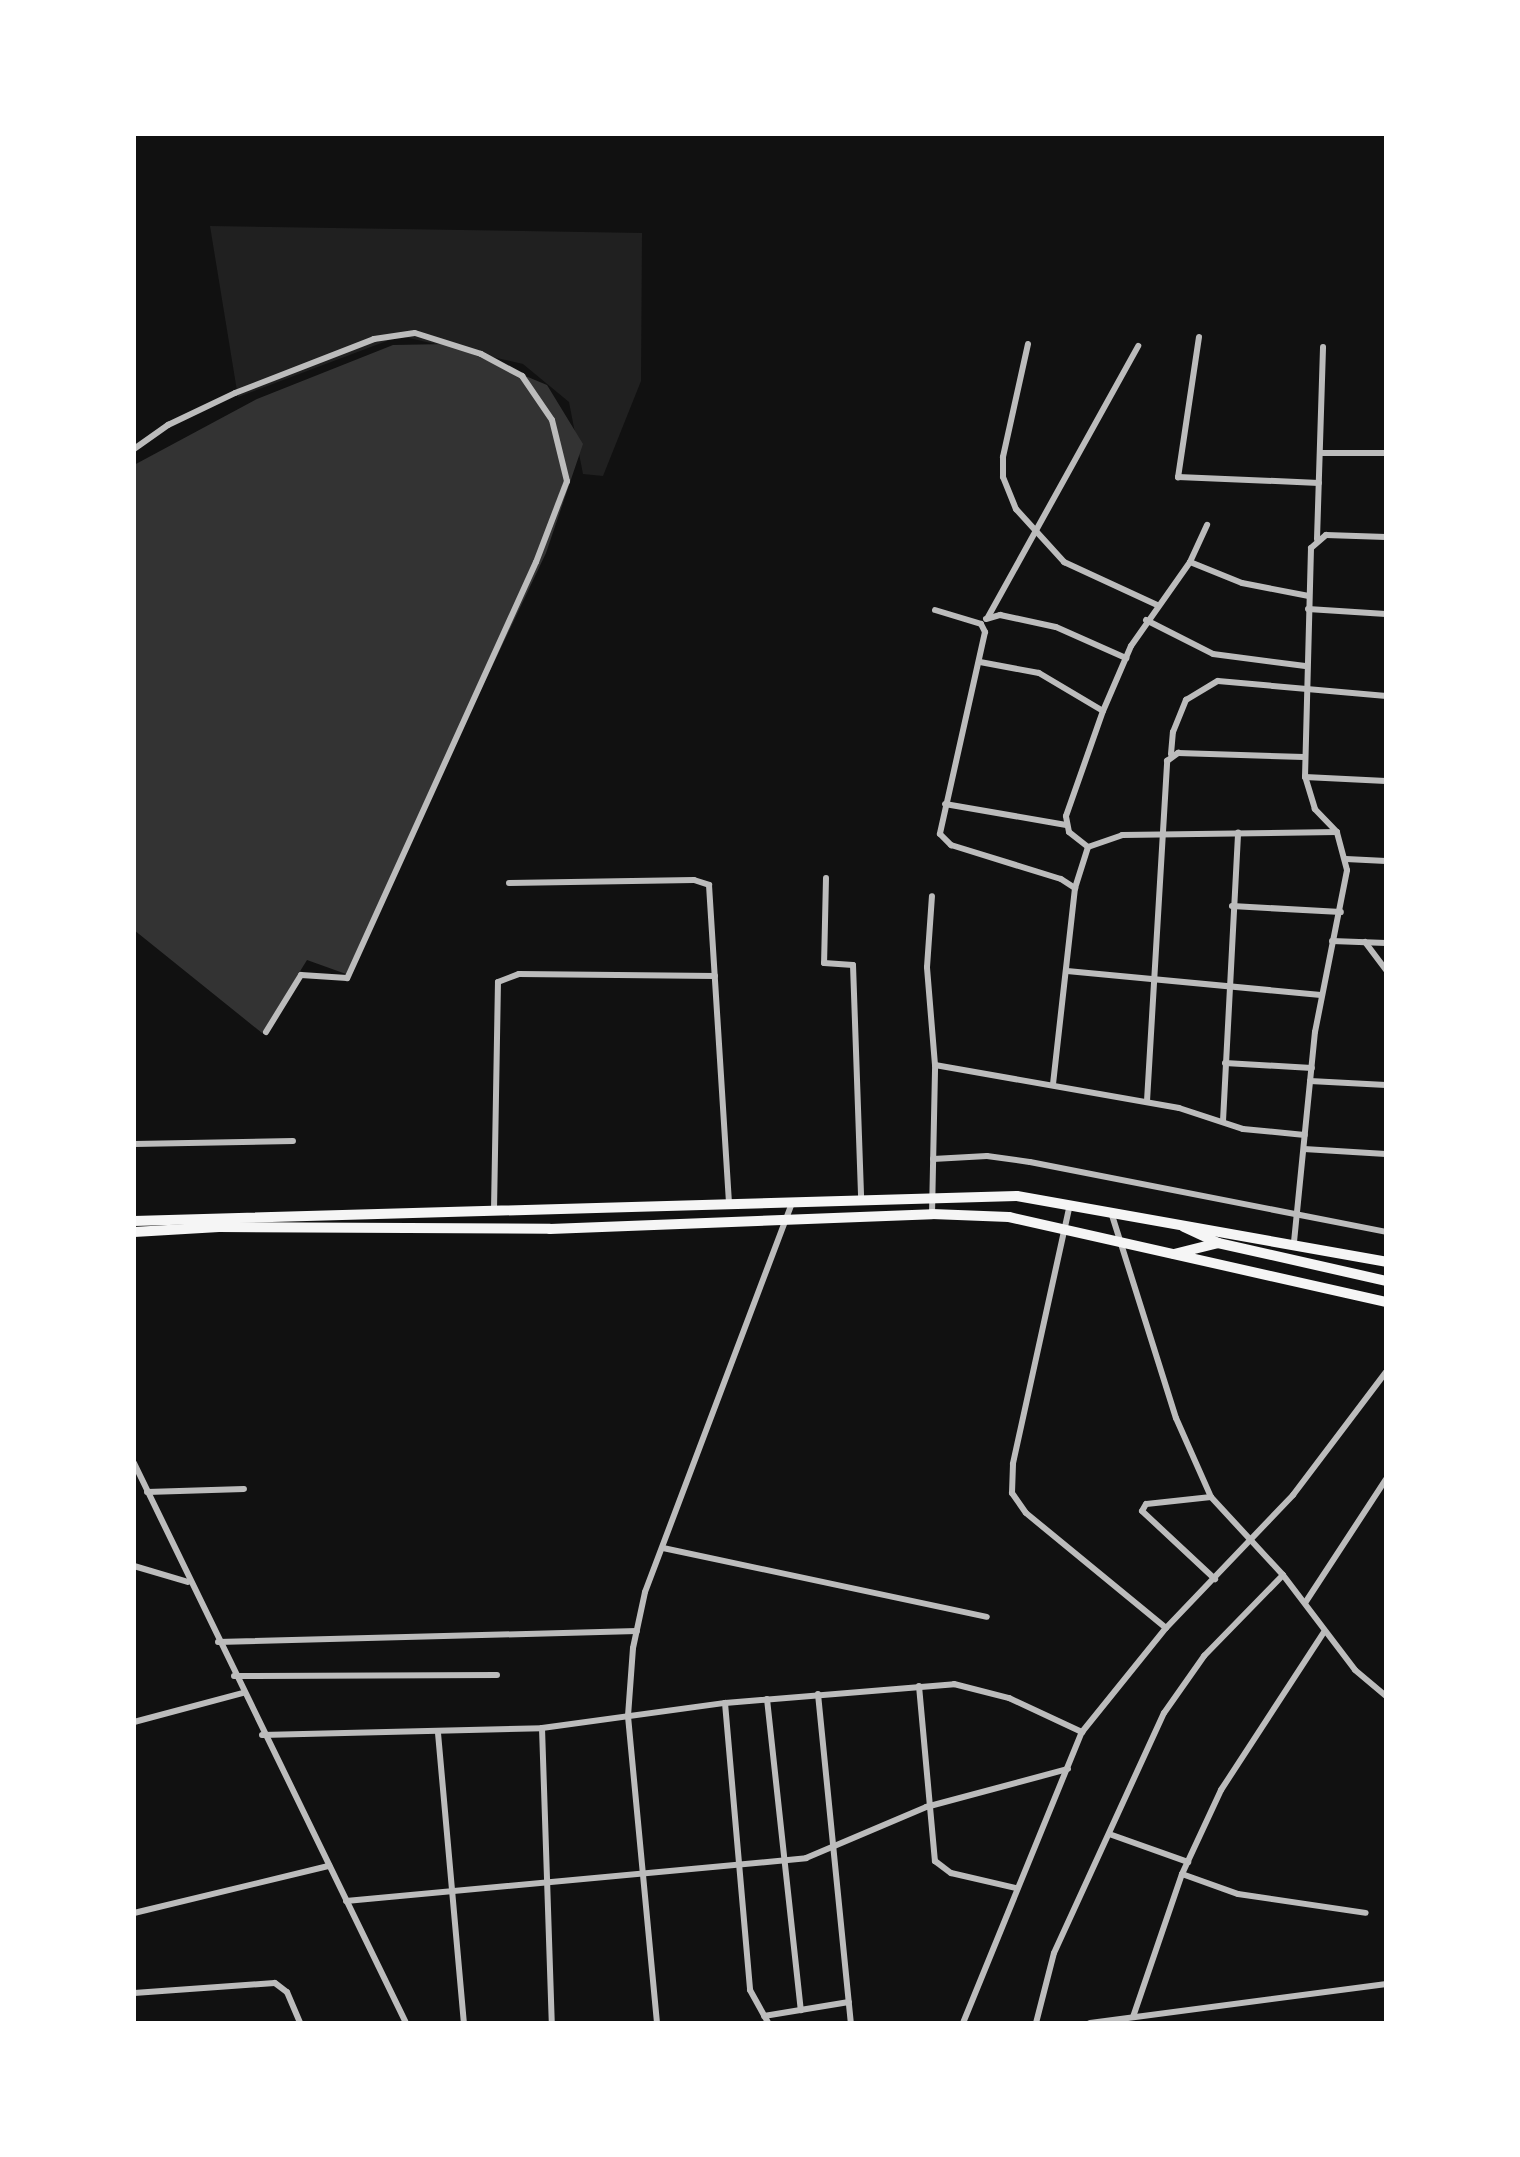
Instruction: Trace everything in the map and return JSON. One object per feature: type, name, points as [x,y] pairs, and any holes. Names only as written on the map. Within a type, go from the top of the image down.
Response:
[{"type":"main road","points":[[134,1221],[933,1195],[1070,1204],[1294,1242],[1386,1262]]},
{"type":"main road","points":[[663,1206],[664,1224]]},
{"type":"main road","points":[[134,1232],[219,1227],[550,1229],[932,1214],[1009,1217],[1065,1226],[1170,1255],[1386,1302]]},
{"type":"main road","points":[[1172,1221],[1222,1244],[1386,1281]]},
{"type":"main road","points":[[1170,1255],[1222,1244]]},
{"type":"street","points":[[134,449],[168,425],[235,393],[374,339],[415,333],[481,354],[522,376],[552,420],[567,481],[536,562],[347,978],[301,975],[266,1032]]},
{"type":"street","points":[[1199,337],[1178,477],[1319,483]]},
{"type":"street","points":[[1028,344],[1003,477],[1016,509],[1034,531],[1078,571],[1157,605]]},
{"type":"street","points":[[981,624],[988,617],[1138,346]]},
{"type":"street","points":[[1294,1242],[1321,995],[1341,912],[1346,859],[1337,832],[1315,809],[1305,777],[1304,757],[1305,666],[1311,548],[1317,539],[1323,347]]},
{"type":"street","points":[[1320,453],[1386,453]]},
{"type":"street","points":[[1066,825],[1103,711],[1126,658],[1146,620],[1190,562],[1207,525]]},
{"type":"street","points":[[1317,539],[1339,533],[1386,537]]},
{"type":"street","points":[[1190,562],[1242,583],[1309,596]]},
{"type":"street","points":[[1308,609],[1386,614]]},
{"type":"street","points":[[935,610],[981,624],[985,632],[945,804],[943,840],[1061,879],[1075,888]]},
{"type":"street","points":[[988,617],[1013,616],[1056,627],[1126,658]]},
{"type":"street","points":[[1146,620],[1213,654],[1305,666]]},
{"type":"street","points":[[980,662],[1039,673],[1103,711]]},
{"type":"street","points":[[1147,1101],[1163,833],[1178,717],[1200,688],[1237,680],[1386,696]]},
{"type":"street","points":[[1171,754],[1304,757]]},
{"type":"street","points":[[1305,777],[1386,781]]},
{"type":"street","points":[[945,804],[1066,825],[1088,847]]},
{"type":"street","points":[[1223,1121],[1238,832]]},
{"type":"street","points":[[1088,847],[1122,835],[1337,832]]},
{"type":"street","points":[[1053,1085],[1075,888],[1088,847]]},
{"type":"street","points":[[1346,859],[1386,861]]},
{"type":"street","points":[[826,878],[824,963],[853,965],[861,1198]]},
{"type":"street","points":[[509,883],[703,881],[711,892],[729,1204]]},
{"type":"street","points":[[932,896],[927,967],[935,1065],[932,1214]]},
{"type":"street","points":[[1232,906],[1341,912]]},
{"type":"street","points":[[1332,941],[1386,943]]},
{"type":"street","points":[[1365,942],[1386,970]]},
{"type":"street","points":[[1067,971],[1321,995]]},
{"type":"street","points":[[494,1210],[498,982],[519,974],[715,976]]},
{"type":"street","points":[[1225,1063],[1312,1068]]},
{"type":"street","points":[[935,1065],[1147,1101],[1251,1130],[1305,1135]]},
{"type":"street","points":[[1310,1081],[1386,1085]]},
{"type":"street","points":[[134,1144],[293,1141]]},
{"type":"street","points":[[1304,1149],[1386,1154]]},
{"type":"street","points":[[933,1159],[987,1156],[1030,1162],[1386,1232]]},
{"type":"street","points":[[657,2023],[640,1876],[628,1716],[637,1631],[663,1548],[793,1201]]},
{"type":"street","points":[[1070,1204],[1013,1464],[1012,1493],[1026,1513],[1166,1628]]},
{"type":"street","points":[[1110,1210],[1176,1418],[1211,1497],[1254,1540],[1355,1670],[1386,1696]]},
{"type":"street","points":[[963,2023],[1082,1732],[1166,1628],[1254,1540],[1386,1372]]},
{"type":"street","points":[[134,1463],[262,1735],[406,2023]]},
{"type":"street","points":[[1305,1603],[1386,1479]]},
{"type":"street","points":[[147,1492],[244,1489]]},
{"type":"street","points":[[1211,1497],[1146,1504],[1142,1511],[1215,1579]]},
{"type":"street","points":[[663,1548],[987,1617]]},
{"type":"street","points":[[134,1566],[188,1582]]},
{"type":"street","points":[[1036,2023],[1054,1953],[1112,1835],[1164,1713],[1204,1656],[1283,1575]]},
{"type":"street","points":[[218,1642],[637,1631]]},
{"type":"street","points":[[1133,2017],[1182,1874],[1221,1790],[1324,1632]]},
{"type":"street","points":[[234,1676],[497,1675]]},
{"type":"street","points":[[262,1735],[542,1728],[725,1703],[919,1686],[977,1687],[1082,1732]]},
{"type":"street","points":[[919,1686],[926,1807],[932,1853],[942,1869],[1016,1888]]},
{"type":"street","points":[[134,1722],[243,1693]]},
{"type":"street","points":[[818,1694],[851,2023]]},
{"type":"street","points":[[767,1699],[801,2010]]},
{"type":"street","points":[[725,1703],[750,1990],[766,2019],[849,2002]]},
{"type":"street","points":[[542,1728],[552,2023]]},
{"type":"street","points":[[438,1733],[464,2023]]},
{"type":"street","points":[[346,1901],[640,1876],[821,1855],[926,1807],[1068,1769]]},
{"type":"street","points":[[1112,1835],[1188,1862]]},
{"type":"street","points":[[134,1913],[329,1866]]},
{"type":"street","points":[[1182,1874],[1238,1894],[1366,1913]]},
{"type":"street","points":[[134,1993],[275,1983],[287,1992],[300,2023]]},
{"type":"street","points":[[1090,2023],[1386,1984]]},
{"type":"shaded area","points":[[210,226],[642,233],[641,381],[603,476],[583,474],[569,402],[523,364],[400,336],[238,397]]},
{"type":"shaded area","points":[[448,344],[547,385],[583,444],[546,553],[346,974],[307,960],[262,1033],[134,930],[134,465],[257,399],[393,345]]}]
